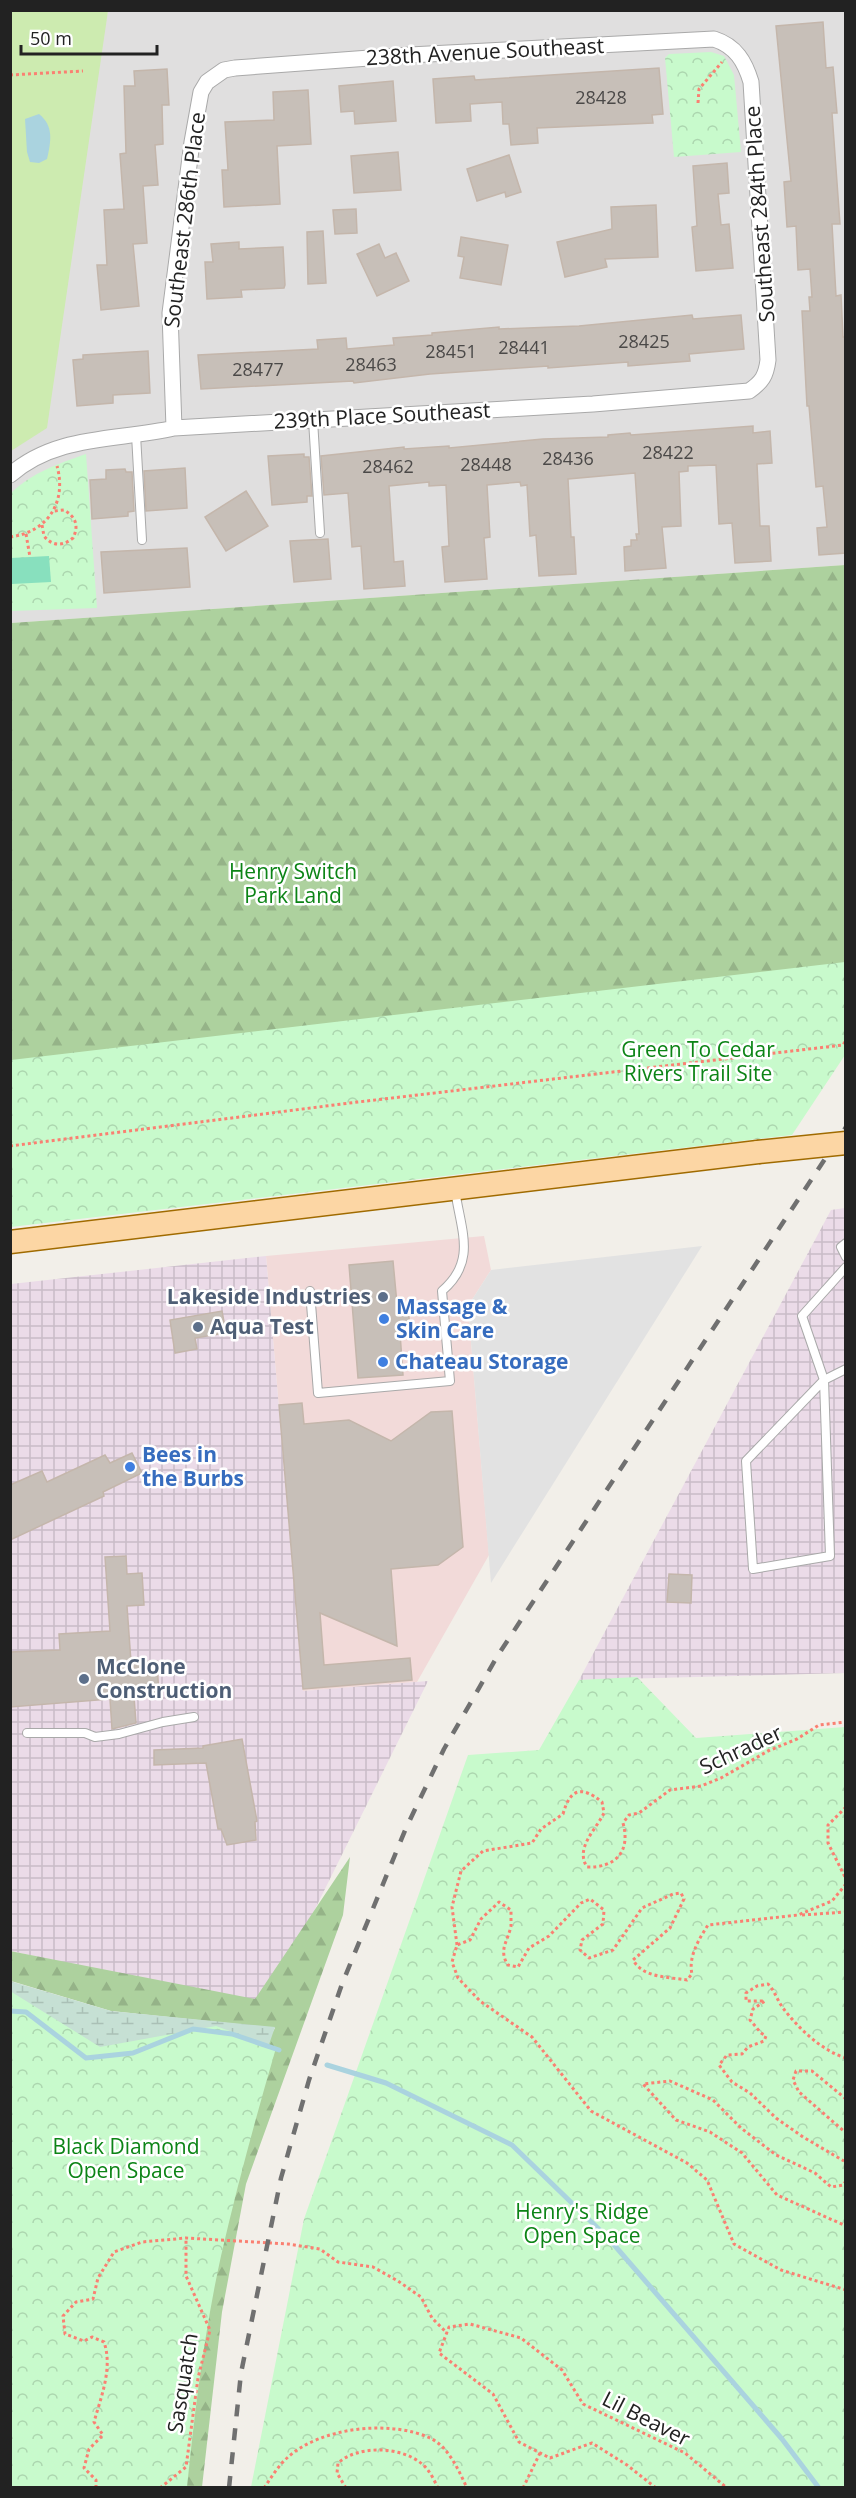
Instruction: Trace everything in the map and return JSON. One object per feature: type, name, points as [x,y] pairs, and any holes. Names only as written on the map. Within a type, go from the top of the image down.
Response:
[{"type":"main road","points":[[10,1242],[846,1143]]},
{"type":"street","name":"238th Avenue Southeast","points":[[236,68],[410,55],[714,39],[732,48]]},
{"type":"street","name":"Southeast 284th Place","points":[[732,48],[741,58],[751,82],[768,360],[766,374],[760,384]]},
{"type":"street","name":"Southeast 286th Place","points":[[174,429],[170,313],[192,142],[201,92],[207,82],[224,70],[236,68]]},
{"type":"street","name":"239th Place Southeast","points":[[10,475],[24,464],[53,449],[95,438],[174,429],[735,393],[749,391],[760,384]]},
{"type":"lane","points":[[313,420],[320,532]]},
{"type":"lane","points":[[136,435],[142,540]]},
{"type":"lane","points":[[310,1291],[318,1394],[450,1381],[442,1291],[455,1280],[465,1256],[455,1189]]},
{"type":"lane","points":[[846,1243],[841,1247],[846,1257]]},
{"type":"lane","points":[[846,1267],[802,1316],[824,1380],[830,1556],[753,1569],[746,1461],[824,1380],[846,1370]]},
{"type":"lane","points":[[27,1733],[85,1733],[95,1737],[119,1734],[163,1722],[194,1717]]},
{"type":"path","points":[[698,103],[701,86],[732,48]]},
{"type":"path","points":[[10,75],[82,71]]},
{"type":"path","points":[[10,537],[33,531],[53,511],[59,498],[60,482],[53,449]]},
{"type":"path","points":[[42,523],[44,536],[54,544],[61,545],[73,538],[76,525],[74,519],[64,510],[53,511]]},
{"type":"path","points":[[26,534],[30,557]]},
{"type":"path","points":[[10,1146],[370,1100],[843,1045],[846,1040]]},
{"type":"path","name":"Schrader","points":[[457,1946],[452,1907],[460,1870],[483,1851],[532,1843],[541,1829],[564,1814],[567,1801],[572,1794],[581,1791],[591,1794],[602,1802],[604,1813],[582,1850],[582,1859],[586,1867],[611,1864],[619,1857],[627,1836],[623,1823],[629,1815],[639,1813],[670,1790],[701,1786],[721,1778],[768,1751],[797,1739],[819,1725],[846,1722]]},
{"type":"path","points":[[798,1915],[832,1901],[846,1881],[828,1843],[828,1825],[846,1808]]},
{"type":"path","points":[[846,1912],[708,1925],[696,1944],[692,1974],[687,1980],[646,1973],[636,1966],[633,1960],[670,1928],[684,1899],[681,1893],[673,1894],[642,1908],[613,1950],[589,1958],[580,1950],[582,1940],[603,1924],[604,1910],[590,1899],[581,1903],[549,1936],[529,1948],[518,1967],[508,1965],[503,1958],[503,1944],[511,1928],[512,1910],[499,1902],[482,1919],[470,1940],[457,1946],[452,1962],[458,1978],[480,2001],[532,2037],[591,2111],[687,2163],[707,2180],[734,2244],[781,2270],[846,2290]]},
{"type":"path","points":[[846,2058],[814,2040],[783,2007],[768,1984],[757,1986],[746,1993],[746,2001],[765,2001],[753,2009],[750,2020],[761,2034],[766,2036],[764,2041],[748,2047],[742,2054],[728,2055],[719,2065],[732,2082],[750,2093],[776,2118],[802,2137],[844,2161],[846,2167]]},
{"type":"path","points":[[846,2099],[812,2071],[796,2071],[793,2080],[799,2092],[846,2133]]},
{"type":"path","points":[[846,2181],[843,2185],[831,2187],[815,2173],[776,2156],[741,2128],[713,2100],[670,2081],[644,2084],[676,2120],[710,2132],[742,2153],[777,2195],[846,2226]]},
{"type":"path","points":[[96,2487],[96,2480],[84,2468],[89,2449],[103,2435],[94,2422],[102,2401],[108,2354],[104,2342],[92,2337],[84,2341],[65,2334],[63,2316],[76,2302],[93,2299],[98,2278],[114,2252],[142,2242],[186,2238],[268,2242],[320,2249],[338,2262],[373,2267],[421,2297],[432,2318],[447,2333],[440,2352],[493,2394],[519,2442],[550,2458],[592,2443],[656,2487]]},
{"type":"path","name":"Sasquatch","points":[[160,2487],[186,2467],[198,2378],[210,2330],[186,2276],[186,2238]]},
{"type":"path","name":"Lil Beaver","points":[[447,2333],[448,2327],[470,2324],[520,2338],[562,2370],[583,2404],[685,2453],[727,2487]]},
{"type":"path","points":[[264,2487],[287,2458],[328,2435],[391,2427],[433,2440],[449,2455],[467,2487]]},
{"type":"path","points":[[346,2487],[337,2473],[338,2463],[345,2457],[360,2451],[383,2451],[408,2455],[423,2464],[438,2487]]},
{"type":"path","points":[[523,2487],[540,2453]]},
{"type":"shaded area","points":[[108,11],[845,11],[845,565],[11,623],[11,451],[16,446]]},
{"type":"shaded area","points":[[845,1208],[845,1673],[579,1680],[831,1210]]},
{"type":"shaded area","points":[[484,1236],[491,1270],[468,1306],[489,1555],[417,1682],[303,1691],[266,1256]]},
{"type":"shaded area","points":[[702,1246],[491,1583],[468,1306],[491,1270]]},
{"type":"shaded area","points":[[266,1256],[303,1691],[428,1681],[267,2006],[11,1951],[11,1284]]},
{"type":"green space","points":[[11,11],[108,11],[47,428],[11,451]]},
{"type":"green space","points":[[711,52],[724,56],[734,75],[741,152],[674,157],[665,58],[669,54]]},
{"type":"green space","points":[[86,454],[97,608],[11,611],[11,493],[37,474]]},
{"type":"green space","points":[[49,556],[51,582],[12,584],[11,558]]},
{"type":"green space","name":"Henry Switch Park Land","points":[[845,565],[845,1053],[11,1200],[11,623]]},
{"type":"green space","name":"Green To Cedar Rivers Trail Site","points":[[845,962],[845,1055],[792,1135],[11,1227],[11,1060]]},
{"type":"green space","name":"Henry's Ridge Open Space","points":[[637,1677],[696,1738],[845,1727],[845,2487],[251,2487],[304,2219],[468,1755],[539,1750],[579,1680]]},
{"type":"green space","points":[[350,1857],[343,1915],[246,2184],[222,2312],[202,2487],[11,2487],[275,2028],[111,2011],[11,1981],[10,1951],[255,1999]]},
{"type":"green space","points":[[10,1981],[111,2011],[275,2027],[238,2135],[11,2090]]},
{"type":"green space","name":"Black Diamond Open Space","points":[[10,1991],[100,2047],[216,2026],[276,2048],[240,2178],[215,2285],[193,2429],[187,2487],[11,2487]]},
{"type":"water","points":[[39,114],[47,124],[50,140],[47,159],[39,163],[30,162],[27,152],[25,119]]},
{"type":"building","points":[[823,22],[826,68],[833,67],[837,113],[832,113],[840,224],[832,224],[836,296],[841,295],[843,337],[846,337],[846,553],[819,555],[817,528],[827,527],[823,486],[816,487],[809,406],[807,406],[802,311],[810,311],[809,297],[812,297],[810,269],[798,270],[796,226],[787,227],[784,182],[791,181],[776,26]]},
{"type":"building","points":[[659,68],[663,114],[652,115],[653,123],[537,128],[538,143],[511,145],[509,124],[503,124],[502,102],[470,104],[471,121],[436,123],[433,79],[474,76],[475,80]]},
{"type":"building","points":[[167,69],[169,105],[162,105],[163,144],[155,145],[158,185],[143,186],[147,243],[133,244],[139,306],[101,310],[97,265],[107,265],[104,210],[124,209],[120,154],[126,153],[124,86],[135,86],[134,71]]},
{"type":"building","points":[[393,81],[396,121],[355,124],[354,111],[341,112],[339,86]]},
{"type":"building","points":[[308,90],[311,144],[277,146],[280,204],[224,207],[222,170],[228,170],[225,122],[274,120],[273,92]]},
{"type":"building","points":[[398,152],[401,190],[354,193],[351,156]]},
{"type":"building","points":[[509,155],[521,192],[506,197],[505,192],[477,201],[467,169]]},
{"type":"building","points":[[727,163],[729,193],[718,194],[721,225],[729,224],[733,268],[696,271],[692,227],[697,226],[693,166]]},
{"type":"building","points":[[656,205],[658,257],[605,259],[607,267],[565,277],[557,242],[612,229],[611,207]]},
{"type":"building","points":[[356,209],[357,233],[335,234],[333,210]]},
{"type":"building","points":[[323,231],[326,283],[308,284],[307,232]]},
{"type":"building","points":[[461,237],[508,245],[501,285],[460,278],[464,257],[458,256]]},
{"type":"building","points":[[239,242],[239,249],[283,247],[284,288],[241,290],[242,297],[207,299],[205,262],[213,262],[211,244]]},
{"type":"building","points":[[379,244],[385,258],[396,253],[409,281],[377,296],[357,254]]},
{"type":"building","points":[[692,315],[693,319],[741,315],[744,349],[689,354],[690,361],[628,366],[628,362],[548,368],[548,366],[430,374],[354,383],[353,381],[201,389],[198,355],[318,349],[317,340],[346,338],[347,349],[394,345],[393,338],[432,335],[432,333],[499,327],[499,329],[579,326]]},
{"type":"building","points":[[148,351],[150,393],[113,395],[113,403],[77,406],[73,360],[83,359],[83,355]]},
{"type":"building","points":[[753,426],[753,433],[770,431],[772,463],[757,464],[760,526],[769,526],[771,561],[735,563],[732,523],[719,524],[716,465],[688,466],[688,471],[679,472],[681,526],[662,527],[666,568],[625,571],[624,547],[631,546],[631,540],[637,540],[636,534],[639,534],[635,473],[568,479],[571,537],[574,537],[576,574],[539,576],[536,535],[530,536],[527,485],[521,486],[520,482],[487,485],[490,537],[484,538],[487,579],[445,582],[442,547],[449,546],[446,485],[429,486],[429,482],[389,486],[394,562],[403,561],[405,586],[364,589],[361,546],[352,547],[348,493],[324,495],[321,456],[404,447],[404,449],[449,446],[449,448],[543,439],[608,437],[608,435],[630,433],[631,435]]},
{"type":"building","points":[[304,454],[304,457],[309,457],[312,496],[307,496],[307,502],[272,505],[268,456]]},
{"type":"building","points":[[185,468],[187,508],[146,511],[144,471]]},
{"type":"building","points":[[125,469],[126,472],[132,472],[134,511],[128,512],[128,516],[92,519],[90,480],[106,479],[106,470]]},
{"type":"building","points":[[246,491],[268,526],[226,551],[205,517]]},
{"type":"building","points":[[328,539],[331,579],[294,582],[290,541]]},
{"type":"building","points":[[187,548],[190,587],[104,593],[101,552]]},
{"type":"building","points":[[393,1261],[397,1304],[408,1303],[410,1332],[400,1333],[403,1375],[358,1378],[349,1265]]},
{"type":"building","name":"Aqua Test","points":[[222,1311],[226,1333],[195,1338],[197,1349],[175,1353],[170,1320]]},
{"type":"building","points":[[302,1403],[304,1424],[349,1420],[391,1441],[431,1412],[452,1411],[463,1547],[438,1565],[391,1569],[397,1646],[320,1613],[324,1665],[410,1658],[412,1680],[303,1689],[279,1405]]},
{"type":"building","points":[[132,1453],[142,1473],[103,1492],[104,1496],[10,1540],[10,1485],[42,1471],[47,1482],[105,1455],[110,1463]]},
{"type":"building","name":"McClone Construction","points":[[126,1556],[127,1574],[142,1573],[144,1605],[127,1606],[131,1662],[157,1661],[159,1696],[134,1697],[136,1723],[112,1729],[110,1699],[10,1707],[10,1652],[60,1650],[59,1634],[110,1631],[105,1557]]},
{"type":"building","points":[[669,1574],[692,1575],[691,1603],[667,1602]]},
{"type":"building","points":[[242,1739],[257,1821],[255,1822],[256,1840],[227,1845],[221,1829],[218,1829],[206,1763],[154,1765],[154,1750],[203,1748],[203,1746]]},
{"type":"waterway","points":[[10,2011],[26,2012],[86,2058],[133,2053],[193,2029],[232,2034],[279,2050]]},
{"type":"waterway","points":[[327,2065],[386,2083],[512,2145],[609,2239],[782,2439],[819,2488]]},
{"type":"railway","points":[[229,2488],[241,2373],[281,2178],[309,2080],[342,1984],[406,1828],[444,1749],[498,1655],[846,1127]]},
{"type":"place","name":"Lakeside Industries","points":[[383,1297]]},
{"type":"place","name":"Massage & Skin Care","points":[[384,1319]]},
{"type":"place","name":"Aqua Test","points":[[198,1327]]},
{"type":"place","name":"Chateau Storage","points":[[383,1362]]},
{"type":"place","name":"Bees in the Burbs","points":[[130,1467]]},
{"type":"place","name":"McClone Construction","points":[[84,1679]]}]
